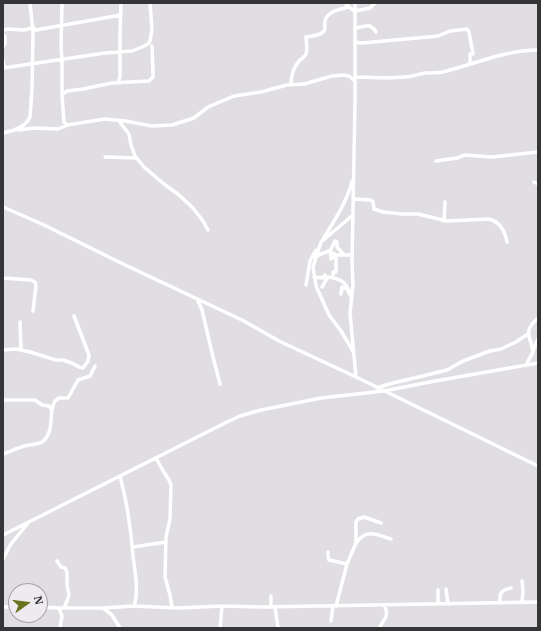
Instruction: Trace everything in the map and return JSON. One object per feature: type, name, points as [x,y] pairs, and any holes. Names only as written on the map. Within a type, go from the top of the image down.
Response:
[{"type":"street","points":[[3,133],[20,127],[28,121],[30,117],[33,64],[33,28],[30,3]]},
{"type":"street","points":[[62,3],[62,95],[64,122],[70,125]]},
{"type":"street","points":[[118,83],[120,77],[121,3]]},
{"type":"street","points":[[3,60],[4,68],[105,53],[132,51],[148,44],[150,41],[152,29],[150,3]]},
{"type":"street","points":[[345,3],[355,12]]},
{"type":"street","points":[[355,3],[354,199],[352,256],[353,285],[350,313],[356,377]]},
{"type":"street","points":[[355,12],[370,8],[374,3]]},
{"type":"street","points":[[291,84],[293,70],[306,54],[306,37],[321,34],[325,29],[325,21],[328,16],[336,11],[349,7]]},
{"type":"street","points":[[3,30],[22,30],[33,28],[36,30],[62,24],[121,15]]},
{"type":"street","points":[[355,28],[370,26],[376,32]]},
{"type":"street","points":[[355,42],[362,43],[438,36],[450,32],[467,30],[469,32],[473,54],[470,54],[470,63]]},
{"type":"street","points":[[3,34],[5,37],[5,43],[3,47]]},
{"type":"street","points":[[62,95],[67,92],[112,83],[149,81],[153,77],[152,46]]},
{"type":"street","points":[[355,77],[408,77],[442,72],[512,52],[538,50]]},
{"type":"street","points":[[12,130],[34,128],[58,129],[70,125],[102,119],[152,126],[172,125],[194,118],[208,107],[234,96],[261,92],[291,84],[304,84],[332,76],[349,76],[355,81]]},
{"type":"street","points":[[119,121],[130,136],[131,145],[136,158],[193,208],[208,230]]},
{"type":"street","points":[[436,161],[457,158],[465,155],[492,157],[538,152]]},
{"type":"street","points":[[105,157],[136,158]]},
{"type":"street","points":[[306,285],[310,261],[335,219],[351,187],[354,174]]},
{"type":"street","points":[[354,199],[371,200],[373,202],[374,209],[381,212],[418,214],[444,221],[489,218],[499,224],[506,233],[507,242]]},
{"type":"street","points":[[444,221],[445,202]]},
{"type":"street","points":[[3,207],[42,224],[244,321],[279,341],[538,466]]},
{"type":"street","points":[[306,285],[321,242],[353,215]]},
{"type":"street","points":[[336,255],[331,259],[330,252],[335,241],[337,242],[337,247],[344,256]]},
{"type":"street","points":[[316,256],[329,251],[336,255],[352,256]]},
{"type":"street","points":[[334,278],[333,272],[336,272],[336,255]]},
{"type":"street","points":[[313,267],[316,286],[329,315],[341,331],[353,352]]},
{"type":"street","points":[[314,277],[323,278],[325,275]]},
{"type":"street","points":[[322,287],[328,277],[342,280],[347,285],[352,298]]},
{"type":"street","points":[[3,278],[31,280],[36,283],[33,311]]},
{"type":"street","points":[[306,285],[316,286]]},
{"type":"street","points":[[341,294],[342,287],[347,289],[352,298]]},
{"type":"street","points":[[197,299],[202,310],[220,384]]},
{"type":"street","points":[[3,350],[21,350],[56,360],[63,360],[79,367],[84,367],[89,356],[74,316]]},
{"type":"street","points":[[533,352],[528,334],[530,327],[538,318]]},
{"type":"street","points":[[20,322],[21,350]]},
{"type":"street","points":[[377,388],[448,370],[463,361],[490,351],[502,349],[528,334]]},
{"type":"street","points":[[526,365],[538,339]]},
{"type":"street","points":[[3,535],[248,413],[321,398],[384,391],[538,363]]},
{"type":"street","points":[[3,454],[43,441],[49,434],[52,410],[55,401],[59,398],[68,398],[78,380],[90,375],[95,366]]},
{"type":"street","points":[[3,400],[35,400],[42,405],[49,406],[52,410]]},
{"type":"street","points":[[156,458],[171,485],[170,519],[166,542],[165,579],[172,607]]},
{"type":"street","points":[[120,476],[124,493],[136,583],[136,598],[134,606]]},
{"type":"street","points":[[356,543],[356,522],[358,519],[364,518],[381,523]]},
{"type":"street","points":[[3,559],[13,540],[28,522]]},
{"type":"street","points":[[331,621],[347,564],[356,543],[362,536],[368,534],[374,534],[391,539]]},
{"type":"street","points":[[132,547],[166,542]]},
{"type":"street","points":[[328,552],[330,560],[347,564]]},
{"type":"street","points":[[57,561],[61,567],[65,568],[67,572],[69,595],[62,608],[60,628]]},
{"type":"street","points":[[522,581],[522,602]]},
{"type":"street","points":[[500,602],[500,594],[502,591],[512,588]]},
{"type":"street","points":[[446,589],[448,604]]},
{"type":"street","points":[[438,590],[438,604]]},
{"type":"street","points":[[271,596],[278,628]]},
{"type":"street","points":[[48,607],[222,606],[239,608],[538,602]]},
{"type":"street","points":[[379,628],[387,611],[384,605]]},
{"type":"street","points":[[220,628],[222,606]]},
{"type":"street","points":[[103,608],[112,615],[120,628]]}]
